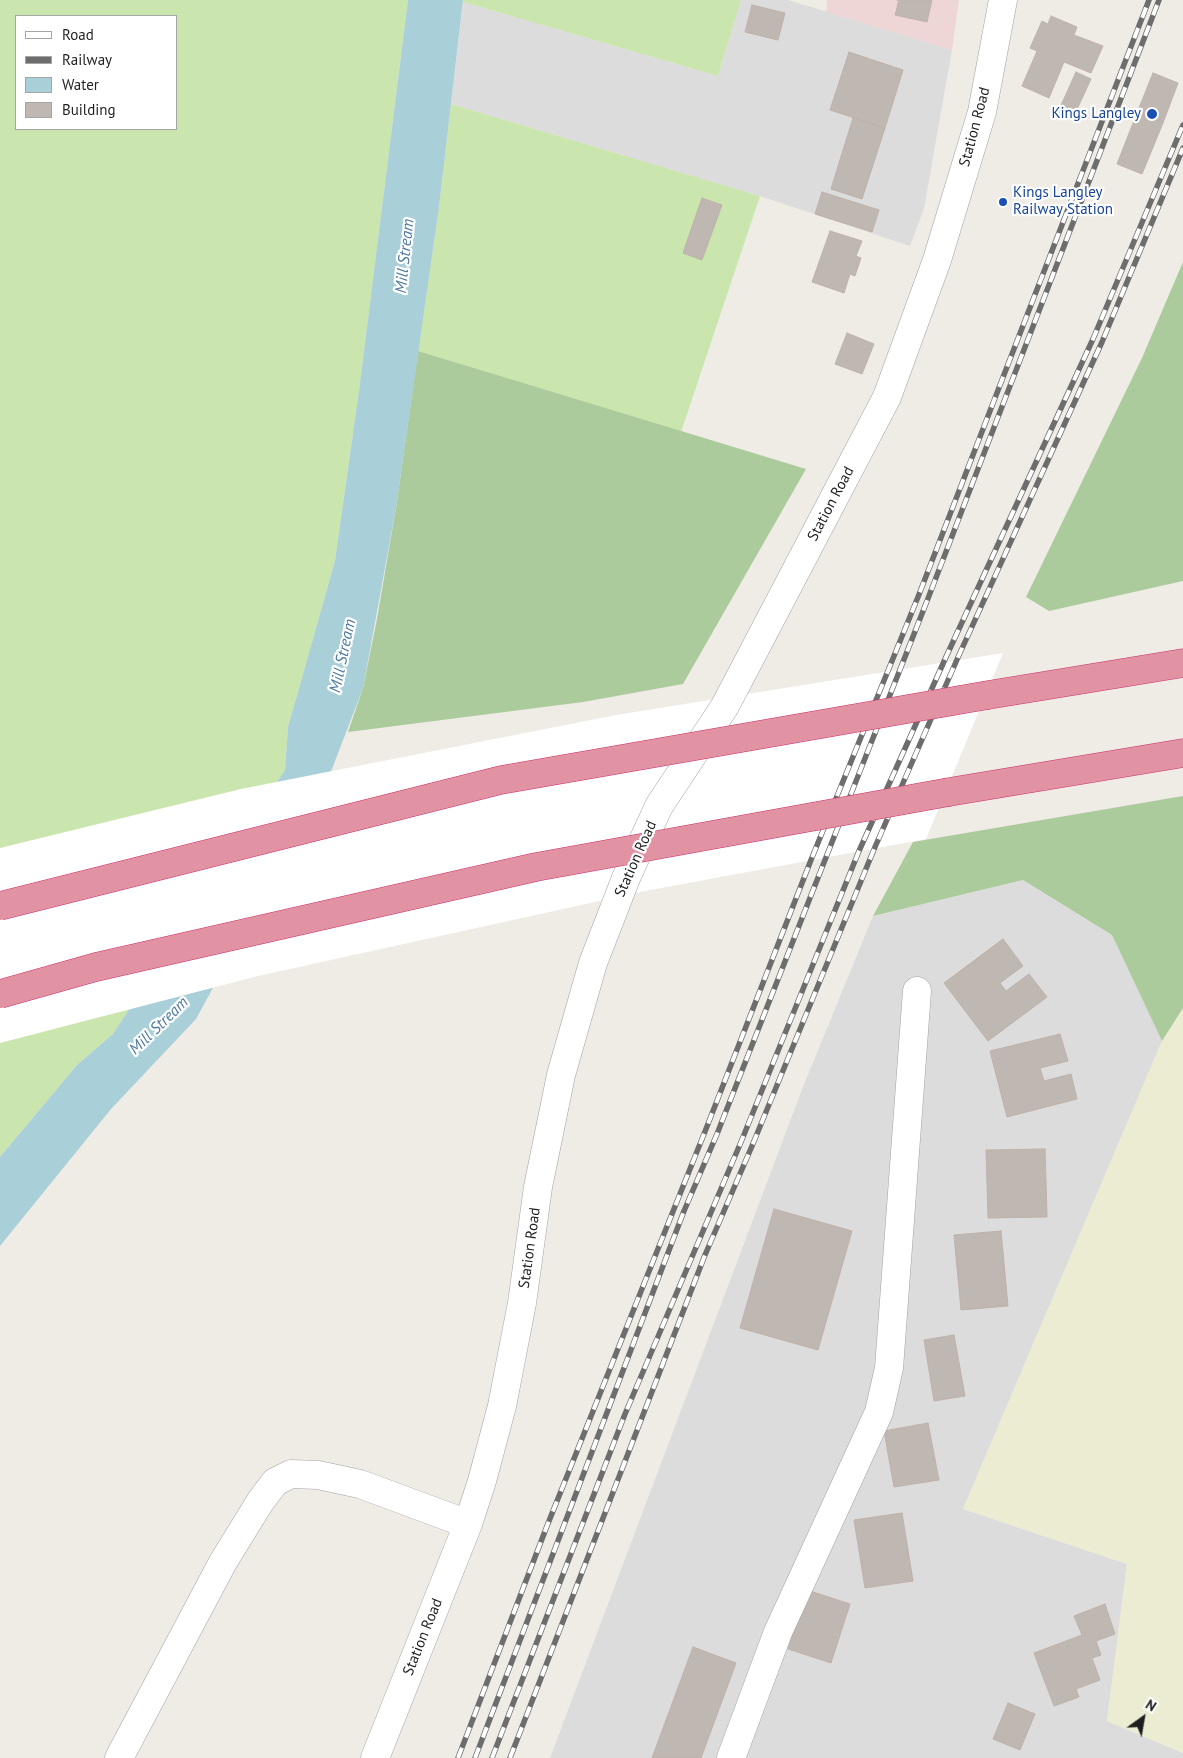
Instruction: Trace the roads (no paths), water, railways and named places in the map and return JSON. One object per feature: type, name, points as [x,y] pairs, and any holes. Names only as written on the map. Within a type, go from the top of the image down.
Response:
[{"type":"highway","points":[[0,906],[501,780],[1183,662]]},
{"type":"highway","points":[[0,994],[96,967],[536,867],[949,792],[1183,753]]},
{"type":"street","name":"Station Road","points":[[374,1758],[468,1524],[502,1406],[522,1303],[538,1187],[561,1075],[594,963],[626,878],[659,806],[725,706],[887,397],[938,260],[982,112],[1003,0]]},
{"type":"street","points":[[731,1758],[778,1632],[878,1412],[887,1377],[917,991]]},
{"type":"street","points":[[118,1758],[223,1562],[260,1502],[275,1482],[291,1474],[318,1475],[343,1480],[360,1484],[468,1524]]},
{"type":"water","name":"Mill Stream","points":[[408,0],[463,0],[439,207],[396,508],[363,688],[332,769],[196,1019],[111,1109],[0,1246],[0,1157],[77,1065],[113,1034],[285,770],[288,727],[335,561],[359,391]]},
{"type":"railway","points":[[458,1758],[547,1526],[706,1129],[811,860],[918,597],[1149,0]]},
{"type":"railway","points":[[475,1758],[684,1211],[717,1134],[927,601],[1159,0]]},
{"type":"railway","points":[[492,1758],[625,1414],[741,1142],[859,851],[946,657],[1093,339],[1183,125]]},
{"type":"railway","points":[[510,1758],[705,1255],[875,847],[959,655],[1102,342],[1183,148]]},
{"type":"place","name":"Kings Langley","points":[[1152,114]]},
{"type":"place","name":"Kings Langley Railway Station","points":[[1003,202]]}]
